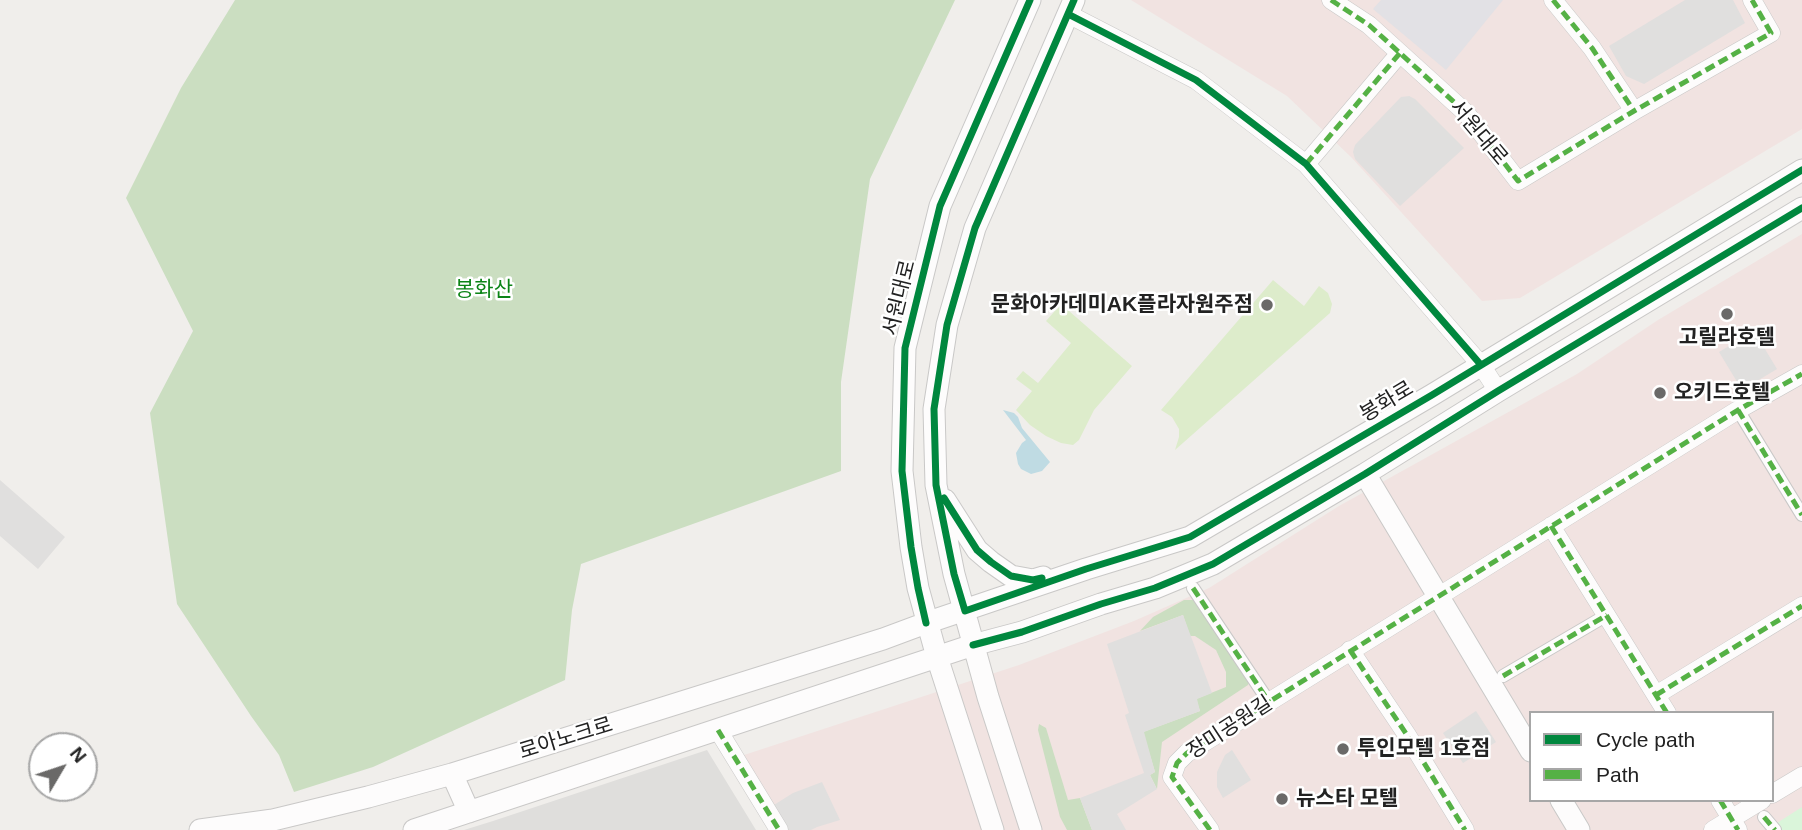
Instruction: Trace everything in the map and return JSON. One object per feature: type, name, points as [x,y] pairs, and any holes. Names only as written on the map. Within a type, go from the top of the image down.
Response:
[{"type":"street","name":"서원대로","points":[[937,657],[918,588],[902,471],[905,348],[940,206],[1030,0]]},
{"type":"street","name":"서원대로","points":[[1331,0],[1369,25],[1466,113],[1518,181],[1771,33],[1752,0]]},
{"type":"street","points":[[1553,0],[1592,48],[1634,111]]},
{"type":"street","points":[[1031,830],[973,645],[954,574],[936,485],[934,409],[947,326],[975,228],[1071,7],[1196,80],[1306,164],[1481,365],[1498,391]]},
{"type":"street","points":[[1306,164],[1400,53]]},
{"type":"street","name":"봉화로","points":[[965,611],[1190,537],[1481,365],[1802,170]]},
{"type":"street","points":[[973,645],[1022,632],[1155,588],[1213,564],[1802,208]]},
{"type":"street","name":"장미공원길","points":[[1210,830],[1172,777],[1177,764],[1187,753],[1738,410],[1802,374]]},
{"type":"street","points":[[1738,410],[1802,515]]},
{"type":"street","points":[[1365,474],[1529,748]]},
{"type":"street","points":[[936,485],[977,550],[1011,576],[1032,580],[1086,569]]},
{"type":"street","points":[[1551,526],[1666,711]]},
{"type":"street","points":[[1193,587],[1269,702]]},
{"type":"street","points":[[1656,695],[1802,606]]},
{"type":"street","name":"로아노크로","points":[[200,830],[273,820],[452,774],[965,611]]},
{"type":"street","points":[[1503,676],[1607,615]]},
{"type":"street","name":"로아노크로","points":[[414,830],[973,645]]},
{"type":"street","points":[[1350,650],[1407,735],[1465,830]]},
{"type":"street","points":[[937,657],[993,830]]},
{"type":"street","points":[[718,730],[779,830]]},
{"type":"street","points":[[452,774],[469,812]]},
{"type":"street","points":[[1774,793],[1802,776]]},
{"type":"street","points":[[1562,802],[1579,830]]},
{"type":"street","points":[[1721,802],[1735,824]]},
{"type":"street","points":[[1713,830],[1735,824],[1763,809],[1775,830]]},
{"type":"shaded area","points":[[1131,0],[1802,0],[1802,129],[1520,298],[1482,301],[1351,157],[1287,96]]},
{"type":"shaded area","points":[[1381,0],[1503,0],[1446,70],[1373,9]]},
{"type":"shaded area","points":[[1685,0],[1733,0],[1745,23],[1644,84],[1626,76],[1609,46]]},
{"type":"shaded area","points":[[1409,96],[1464,148],[1400,206],[1355,159],[1353,152],[1355,145],[1401,97]]},
{"type":"shaded area","points":[[1802,234],[1802,830],[786,830],[741,756],[1019,665],[1134,621],[1209,588],[1339,506],[1577,374],[1658,320]]},
{"type":"shaded area","points":[[1754,331],[1777,369],[1742,390],[1719,352]]},
{"type":"shaded area","points":[[0,480],[65,537],[38,569],[0,536]]},
{"type":"shaded area","points":[[1183,615],[1212,693],[1197,699],[1200,711],[1144,732],[1155,772],[1150,775],[1157,789],[1117,814],[1126,830],[1092,830],[1080,798],[1144,773],[1125,715],[1129,713],[1107,644]]},
{"type":"shaded area","points":[[1476,711],[1496,742],[1463,763],[1443,733]]},
{"type":"shaded area","points":[[707,750],[756,830],[464,830],[493,821]]},
{"type":"shaded area","points":[[1232,750],[1251,780],[1223,798],[1217,787],[1217,772],[1225,755]]},
{"type":"shaded area","points":[[822,782],[840,820],[811,830],[776,830],[766,810],[793,793]]},
{"type":"green space","name":"봉화산","points":[[235,0],[955,0],[870,179],[841,382],[841,471],[581,564],[572,610],[565,680],[373,767],[294,792],[279,755],[177,604],[150,413],[193,331],[126,198],[181,88]]},
{"type":"green space","points":[[1273,280],[1304,306],[1319,286],[1328,293],[1332,304],[1330,313],[1175,450],[1179,429],[1172,417],[1161,410]]},
{"type":"green space","points":[[1061,304],[1132,366],[1094,410],[1079,440],[1073,445],[1046,436],[1030,425],[1016,410],[1032,391],[1016,379],[1023,371],[1038,383],[1071,343],[1046,321]]},
{"type":"green space","points":[[1184,600],[1194,600],[1249,682],[1162,742],[1157,789],[1150,775],[1155,772],[1143,732],[1200,711],[1196,699],[1226,687],[1226,672],[1216,650],[1195,636],[1190,636],[1183,615],[1140,631],[1153,617]]},
{"type":"green space","points":[[1039,724],[1046,728],[1068,800],[1080,798],[1092,830],[1067,830],[1060,817],[1038,730]]},
{"type":"green space","points":[[1802,807],[1802,830],[1766,830]]},
{"type":"water","points":[[1003,410],[1018,417],[1022,428],[1050,462],[1042,471],[1031,474],[1021,469],[1016,453],[1026,440]]},
{"type":"marked path","points":[[1331,0],[1369,25],[1466,113],[1518,181],[1771,33],[1752,0]]},
{"type":"marked path","points":[[1553,0],[1592,48],[1634,111]]},
{"type":"marked path","points":[[1306,164],[1400,53]]},
{"type":"marked path","points":[[1210,830],[1172,777],[1177,763],[1187,753],[1738,410],[1802,374]]},
{"type":"marked path","points":[[1738,410],[1802,515]]},
{"type":"marked path","points":[[1551,526],[1666,711]]},
{"type":"marked path","points":[[1193,588],[1269,702]]},
{"type":"marked path","points":[[1656,695],[1802,606]]},
{"type":"marked path","points":[[1503,676],[1607,615]]},
{"type":"marked path","points":[[1350,650],[1407,735],[1465,830]]},
{"type":"marked path","points":[[718,730],[779,830]]},
{"type":"marked path","points":[[1721,802],[1738,830]]},
{"type":"marked path","points":[[1764,817],[1775,830]]},
{"type":"cycle path","points":[[926,623],[911,547],[902,471],[905,348],[940,206],[1030,0]]},
{"type":"cycle path","points":[[1074,0],[975,228],[947,325],[934,409],[936,485],[954,574],[965,611],[1190,537],[1432,395],[1802,170]]},
{"type":"cycle path","points":[[1068,14],[1196,80],[1306,164],[1481,365]]},
{"type":"cycle path","points":[[973,645],[1022,632],[1155,588],[1213,564],[1802,208]]},
{"type":"cycle path","points":[[944,498],[977,550],[991,562],[1011,576],[1033,580],[1042,578]]},
{"type":"place","name":"문화아카데미AK플라자원주점","points":[[1267,305]]},
{"type":"place","name":"고릴라호텔","points":[[1727,314]]},
{"type":"place","name":"오키드호텔","points":[[1660,393]]},
{"type":"place","name":"투인모텔 1호점","points":[[1343,749]]},
{"type":"place","name":"뉴스타 모텔","points":[[1282,799]]}]
